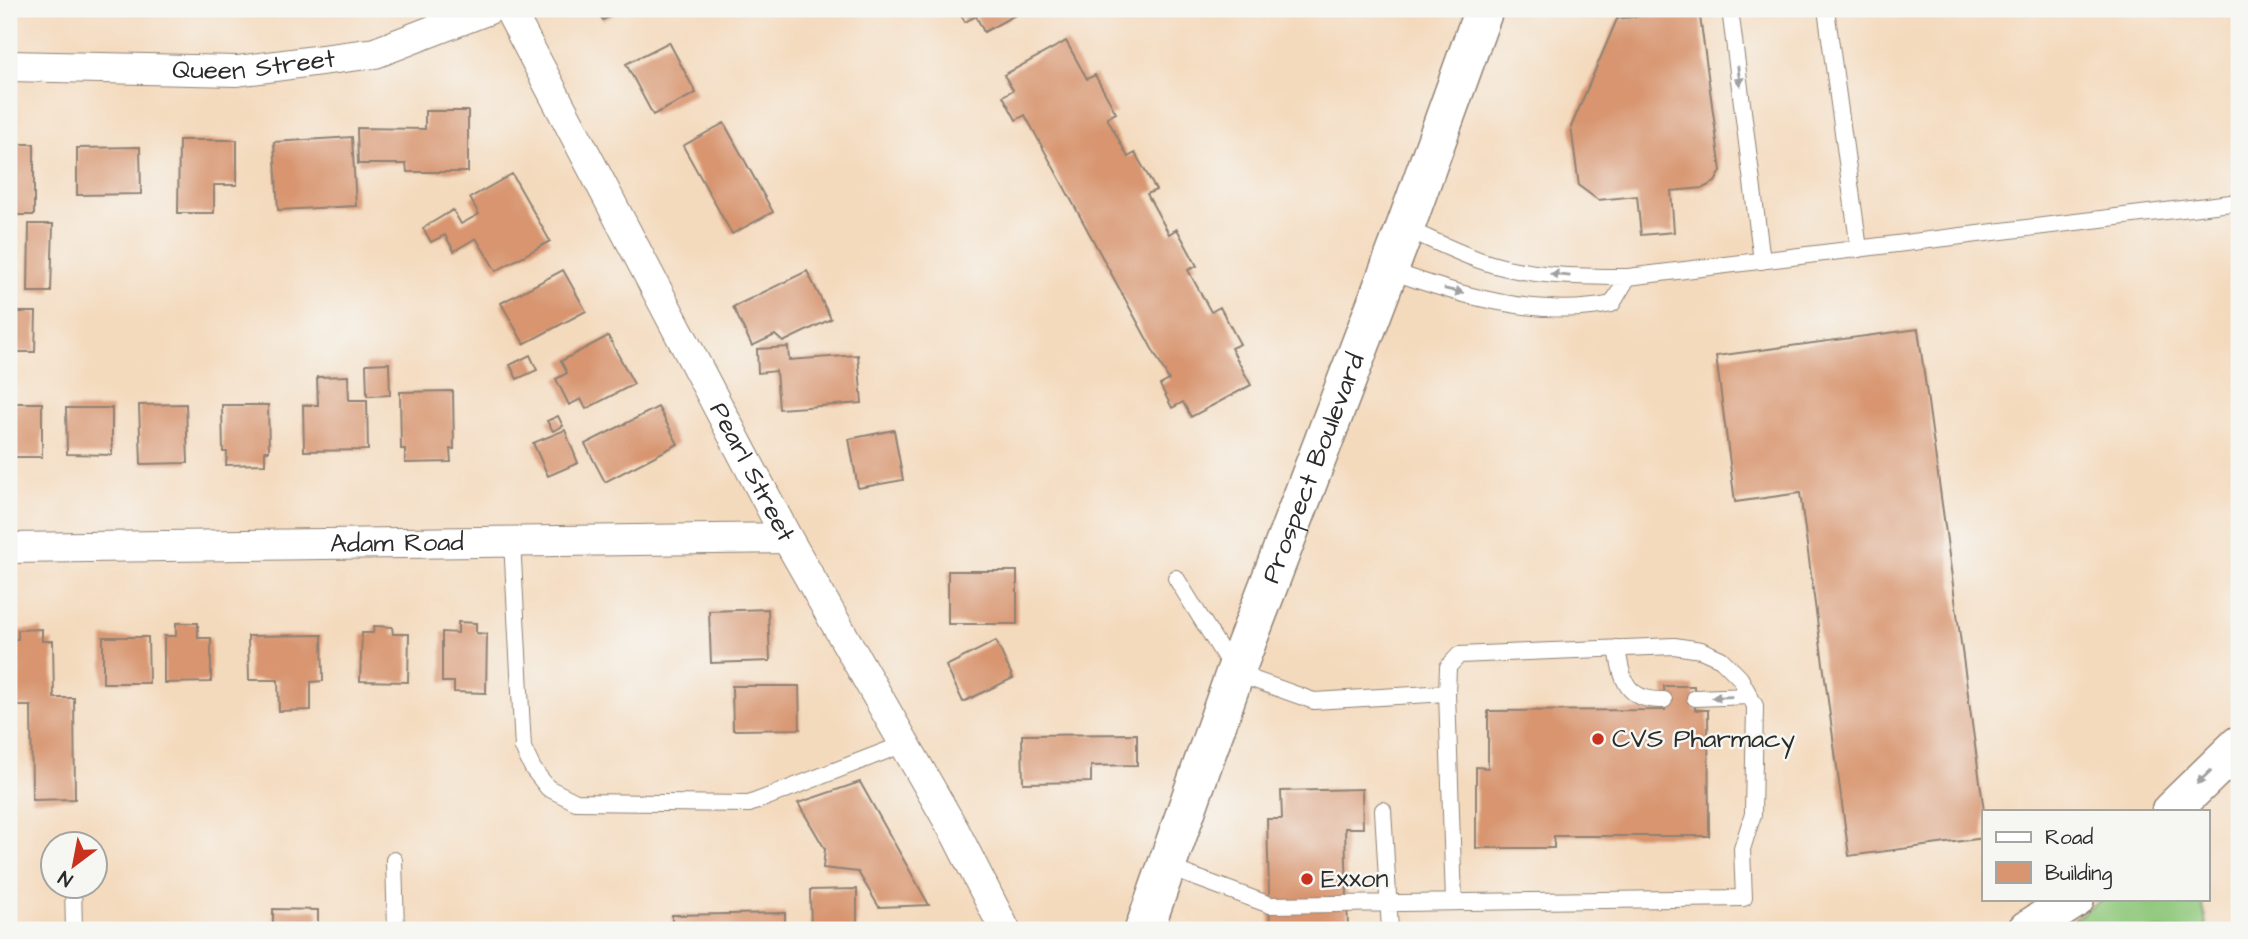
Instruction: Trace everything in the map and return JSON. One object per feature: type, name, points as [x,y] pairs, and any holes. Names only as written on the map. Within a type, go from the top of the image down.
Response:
[{"type":"main road","name":"Prospect Boulevard","points":[[1144,930],[1235,673],[1405,228],[1484,9]]},
{"type":"main road","points":[[2172,810],[2239,745]]},
{"type":"main road","points":[[2027,930],[2073,900]]},
{"type":"street","name":"Queen Street","points":[[9,66],[237,71],[375,53],[489,9]]},
{"type":"street","name":"Pearl Street","points":[[509,9],[787,537],[954,832],[1005,930]]},
{"type":"street","name":"Adam Road","points":[[9,548],[787,537]]},
{"type":"lane","points":[[1730,9],[1762,261]]},
{"type":"lane","points":[[1826,9],[1859,249]]},
{"type":"lane","points":[[1405,228],[1480,261],[1518,270],[1567,277],[1628,277],[2239,202]]},
{"type":"lane","points":[[1389,270],[1431,286],[1531,307],[1590,309],[1612,304],[1628,277]]},
{"type":"lane","points":[[512,541],[523,748],[533,769],[548,788],[576,802],[749,804],[904,744]]},
{"type":"lane","points":[[1176,578],[1235,673],[1314,701],[1447,693]]},
{"type":"lane","points":[[1167,867],[1270,905],[1744,898],[1742,849],[1753,814],[1756,740],[1755,706],[1740,678],[1721,659],[1701,650],[1674,646],[1459,655],[1448,667],[1447,693],[1454,902]]},
{"type":"lane","points":[[1617,648],[1622,680],[1633,692],[1653,700],[1664,700]]},
{"type":"lane","points":[[1695,698],[1750,696]]},
{"type":"lane","points":[[1383,810],[1390,930]]},
{"type":"lane","points":[[394,860],[396,930]]},
{"type":"lane","points":[[73,900],[74,930]]},
{"type":"green space","points":[[2101,900],[2202,900],[2207,930],[2060,930]]},
{"type":"building","points":[[596,9],[624,9],[603,20]]},
{"type":"building","points":[[957,9],[1026,9],[984,32],[976,16],[965,22]]},
{"type":"building","points":[[1699,9],[1721,171],[1715,182],[1703,188],[1671,191],[1674,232],[1641,235],[1637,196],[1598,200],[1579,186],[1571,127],[1617,19]]},
{"type":"building","points":[[1066,41],[1087,79],[1095,75],[1116,113],[1107,118],[1128,157],[1135,153],[1156,190],[1147,194],[1169,234],[1177,229],[1197,266],[1188,270],[1211,312],[1220,307],[1240,344],[1231,348],[1251,385],[1191,417],[1183,402],[1172,408],[1160,385],[1169,380],[1025,115],[1016,120],[1003,96],[1013,90],[1004,75]]},
{"type":"building","points":[[669,42],[696,93],[653,115],[626,64]]},
{"type":"building","points":[[425,111],[468,111],[468,172],[407,172],[406,164],[358,164],[357,128],[425,129]]},
{"type":"building","points":[[724,123],[773,212],[732,234],[683,146]]},
{"type":"building","points":[[352,137],[356,206],[278,210],[274,142]]},
{"type":"building","points":[[179,140],[237,140],[237,185],[214,185],[214,213],[178,213]]},
{"type":"building","points":[[9,144],[34,144],[34,215],[9,215]]},
{"type":"building","points":[[140,147],[141,194],[77,195],[77,148]]},
{"type":"building","points":[[512,174],[550,241],[496,271],[476,238],[454,251],[445,235],[431,242],[423,228],[453,210],[461,224],[479,214],[470,198]]},
{"type":"building","points":[[29,224],[53,224],[51,292],[28,292]]},
{"type":"building","points":[[563,270],[586,311],[524,344],[501,303]]},
{"type":"building","points":[[807,271],[831,319],[783,342],[775,335],[752,346],[733,307]]},
{"type":"building","points":[[9,312],[36,312],[35,352],[9,352]]},
{"type":"building","points":[[1918,329],[1984,810],[1982,838],[1849,856],[1800,493],[1735,502],[1716,356]]},
{"type":"building","points":[[608,336],[634,384],[586,409],[581,399],[569,405],[556,379],[567,373],[561,361]]},
{"type":"building","points":[[788,347],[789,360],[858,355],[862,403],[779,409],[776,371],[758,373],[757,349]]},
{"type":"building","points":[[530,355],[537,370],[517,379],[510,365]]},
{"type":"building","points":[[389,363],[390,395],[367,396],[366,364]]},
{"type":"building","points":[[348,376],[349,400],[367,400],[368,450],[304,451],[303,405],[318,405],[317,377]]},
{"type":"building","points":[[453,391],[454,449],[450,449],[451,462],[405,463],[405,449],[401,449],[400,392]]},
{"type":"building","points":[[9,403],[42,403],[42,457],[9,457]]},
{"type":"building","points":[[186,404],[188,463],[141,464],[139,405]]},
{"type":"building","points":[[222,405],[268,405],[269,451],[265,451],[265,464],[226,465],[227,452],[223,452]]},
{"type":"building","points":[[658,407],[678,444],[605,482],[585,444]]},
{"type":"building","points":[[66,408],[112,408],[112,455],[67,454]]},
{"type":"building","points":[[558,416],[563,426],[553,431],[547,421]]},
{"type":"building","points":[[565,430],[578,463],[548,476],[533,443]]},
{"type":"building","points":[[894,430],[903,480],[858,488],[849,439]]},
{"type":"building","points":[[948,571],[1017,571],[1017,624],[948,624]]},
{"type":"building","points":[[768,609],[770,661],[711,663],[709,611]]},
{"type":"building","points":[[458,622],[476,623],[476,633],[487,634],[486,693],[454,692],[454,682],[442,682],[442,632],[458,633]]},
{"type":"building","points":[[176,623],[198,623],[198,638],[211,638],[211,682],[164,683],[164,636],[176,636]]},
{"type":"building","points":[[374,626],[392,627],[393,634],[409,634],[408,682],[360,681],[362,633],[373,633]]},
{"type":"building","points":[[42,629],[42,641],[53,641],[54,698],[74,698],[75,799],[32,800],[31,706],[9,706],[9,639],[18,639],[18,630]]},
{"type":"building","points":[[322,635],[323,681],[311,682],[311,710],[279,711],[278,680],[249,680],[248,636]]},
{"type":"building","points":[[103,637],[148,637],[149,683],[103,683]]},
{"type":"building","points":[[996,641],[1013,678],[963,702],[946,666]]},
{"type":"building","points":[[732,686],[799,686],[800,729],[733,730]]},
{"type":"building","name":"CVS Pharmacy","points":[[1664,686],[1694,686],[1695,710],[1708,710],[1709,836],[1554,836],[1554,848],[1476,848],[1476,767],[1488,768],[1488,711],[1665,710]]},
{"type":"building","points":[[1137,734],[1137,765],[1091,766],[1091,782],[1023,783],[1022,735]]},
{"type":"building","points":[[860,782],[929,905],[879,907],[858,872],[823,868],[825,849],[798,803]]},
{"type":"building","name":"Exxon","points":[[1362,789],[1363,828],[1345,828],[1348,930],[1270,930],[1267,819],[1282,819],[1281,791]]},
{"type":"building","points":[[857,889],[857,930],[811,930],[810,890]]},
{"type":"building","points":[[273,909],[318,910],[318,930],[273,930]]},
{"type":"building","points":[[785,913],[785,930],[672,930],[672,915]]},
{"type":"building","points":[[557,926],[557,930],[487,930],[487,927]]},
{"type":"place","name":"CVS Pharmacy","points":[[1598,739]]},
{"type":"place","name":"Exxon","points":[[1307,879]]}]
